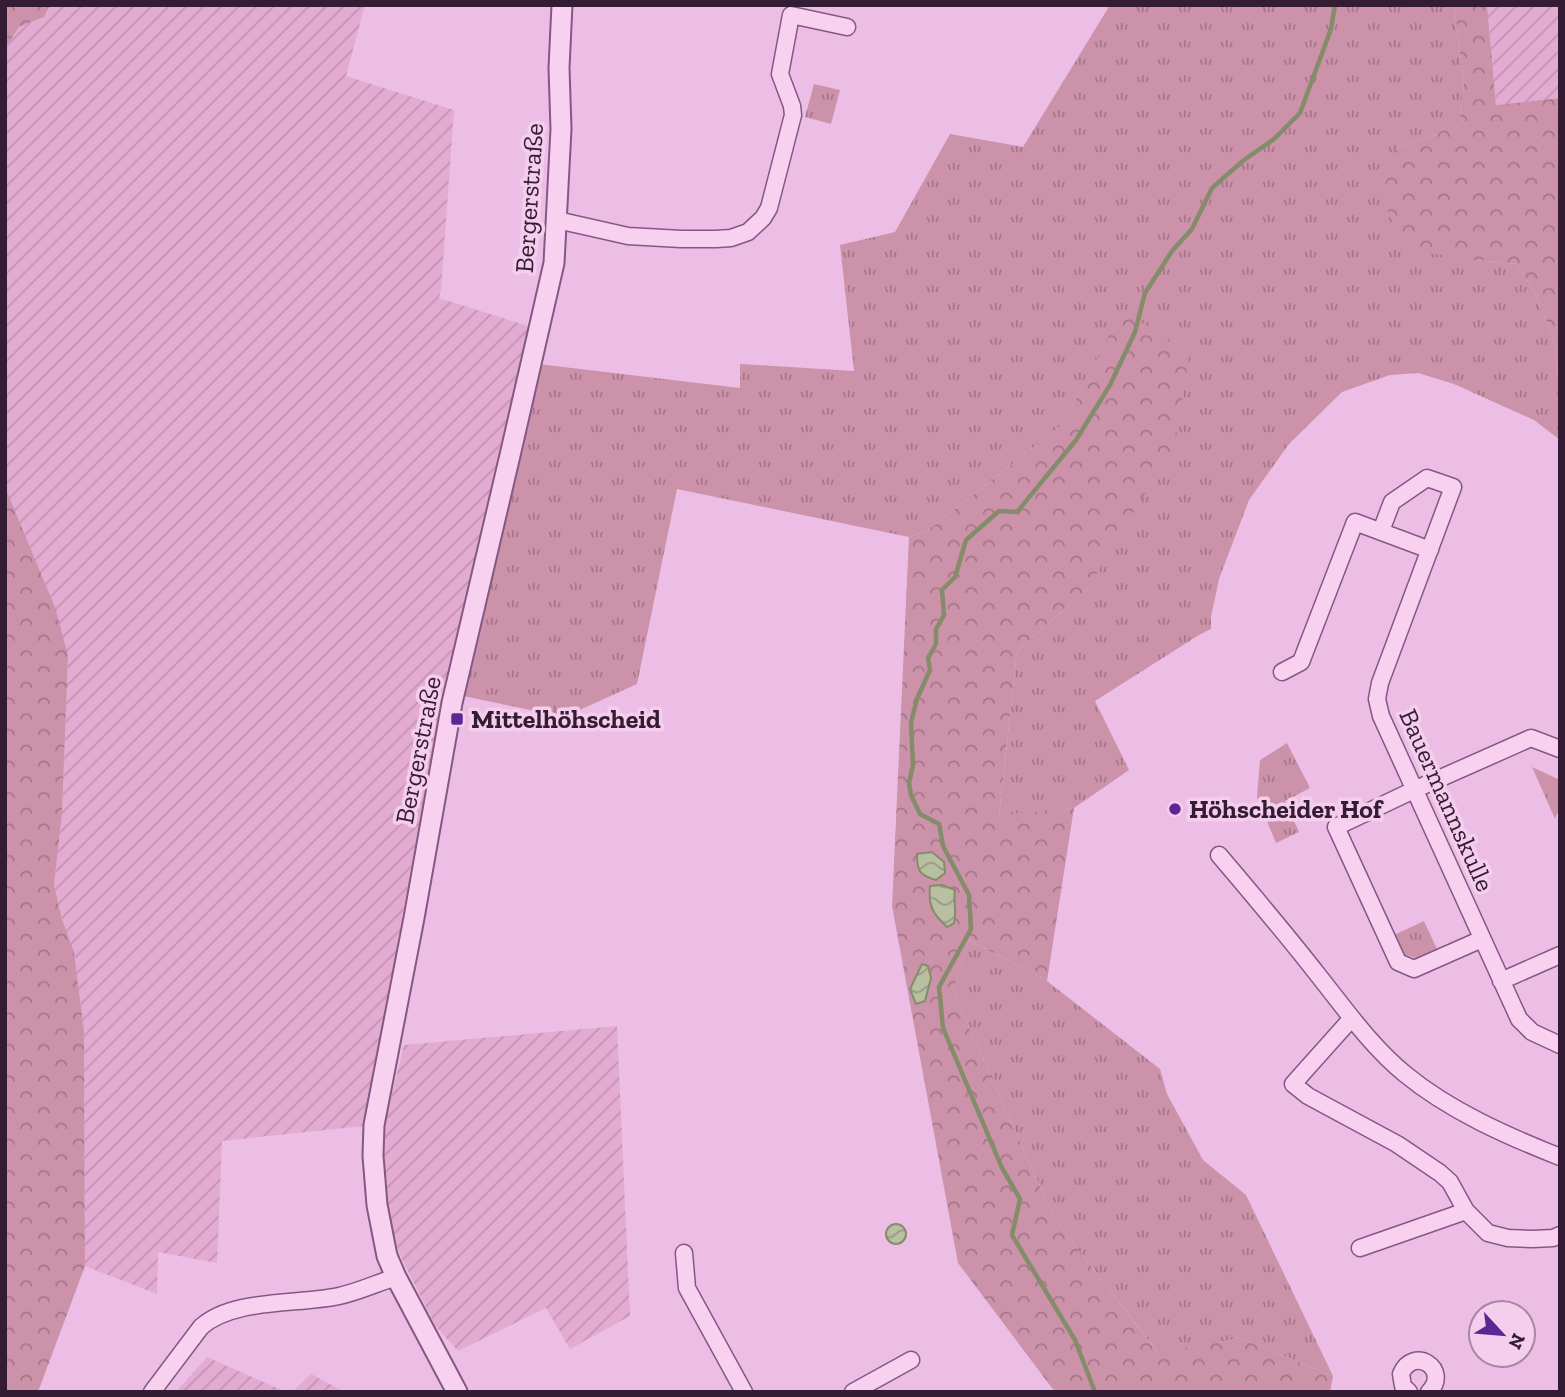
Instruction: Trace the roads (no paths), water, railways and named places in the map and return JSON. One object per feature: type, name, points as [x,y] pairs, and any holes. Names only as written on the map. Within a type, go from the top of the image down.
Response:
[{"type":"street","name":"Bergerstraße","points":[[457,1392],[396,1277],[383,1241],[373,1156],[374,1125],[415,918],[452,703],[551,278],[557,220],[562,5]]},
{"type":"street","points":[[557,220],[628,236],[681,240],[731,238],[748,232],[769,208],[793,115],[780,74],[791,15],[847,27]]},
{"type":"street","name":"Bauermannskulle","points":[[1381,531],[1392,502],[1427,478],[1453,487],[1377,699],[1381,716],[1521,1023],[1532,1032],[1560,1045]]},
{"type":"street","points":[[1282,672],[1301,662],[1355,522],[1430,550]]},
{"type":"street","points":[[1482,939],[1415,969],[1398,962],[1336,827],[1531,738],[1560,749]]},
{"type":"street","points":[[1219,855],[1365,1035],[1404,1073],[1432,1094],[1478,1120],[1560,1157]]},
{"type":"street","points":[[1501,981],[1560,955]]},
{"type":"street","points":[[1352,1018],[1291,1089],[1397,1144],[1440,1173],[1450,1182],[1466,1211],[1494,1236],[1533,1240],[1560,1235]]},
{"type":"street","points":[[1360,1248],[1466,1211]]},
{"type":"street","points":[[684,1253],[687,1288],[744,1392]]},
{"type":"street","points":[[152,1392],[201,1327],[211,1318],[251,1306],[342,1296],[396,1277]]},
{"type":"street","points":[[853,1392],[911,1360]]},
{"type":"street","points":[[1409,1392],[1403,1386],[1401,1374],[1408,1364],[1418,1360],[1429,1363],[1435,1373],[1435,1384],[1429,1392]]},
{"type":"water","points":[[932,852],[944,862],[945,873],[936,880],[920,872],[918,865],[917,854]]},
{"type":"water","points":[[942,885],[955,890],[954,923],[947,927],[935,914],[930,899],[930,886]]},
{"type":"water","points":[[922,964],[928,966],[931,978],[925,1001],[916,1004],[910,989]]},
{"type":"water","points":[[892,1224],[900,1224],[906,1234],[900,1244],[892,1244],[886,1238],[886,1230]]},
{"type":"waterway","points":[[1095,1392],[1075,1340],[1012,1235],[1020,1199],[1002,1168],[943,1028],[939,987],[971,929],[969,895],[943,846],[939,824],[920,814],[911,795],[911,722],[917,699],[930,670],[928,658],[936,644],[936,629],[944,615],[942,590],[955,577],[966,540],[999,511],[1017,512],[1076,440],[1110,385],[1135,332],[1145,293],[1172,251],[1192,229],[1212,188],[1244,160],[1274,139],[1300,113],[1331,29],[1335,5]]},
{"type":"place","name":"Mittelhöhscheid","points":[[457,719]]},
{"type":"place","name":"Höhscheider Hof","points":[[1175,809]]}]
